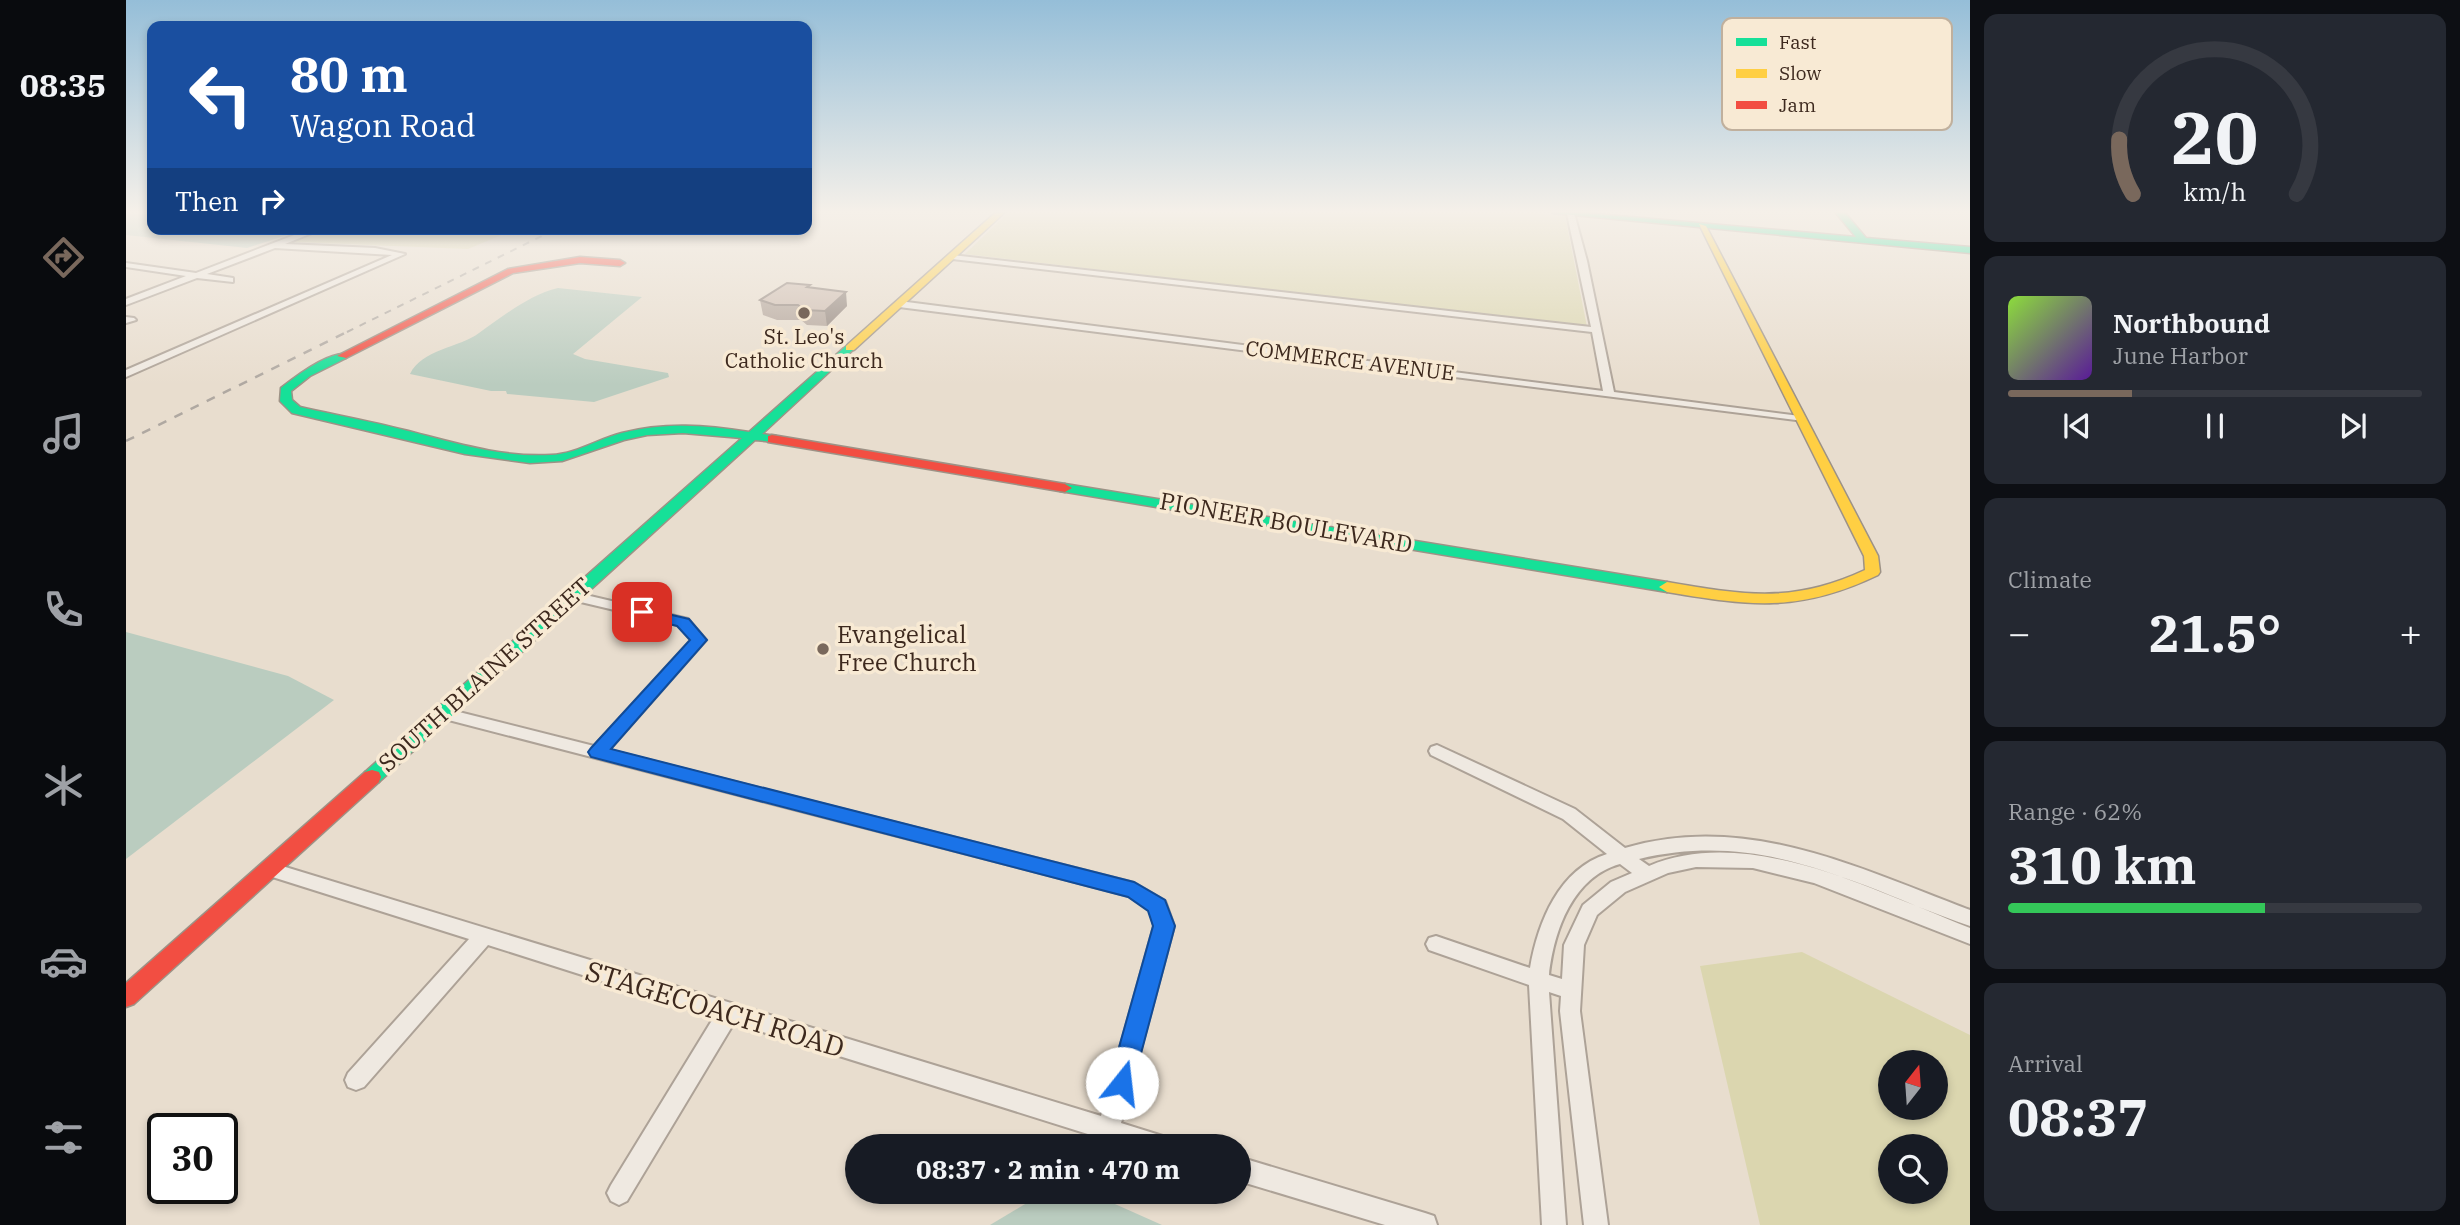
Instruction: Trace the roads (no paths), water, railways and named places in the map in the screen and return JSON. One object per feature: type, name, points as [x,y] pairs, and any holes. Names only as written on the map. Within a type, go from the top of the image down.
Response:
[{"type":"street","points":[[162,270],[230,280]]},
{"type":"street","points":[[126,302],[209,270]]},
{"type":"street","points":[[127,374],[364,270]]},
{"type":"street","name":"PIONEER BOULEVARD","points":[[516,270],[306,374],[285,390],[286,401],[296,410],[468,453],[551,459],[570,456],[629,435],[656,431],[716,430],[1746,600],[1780,603],[1806,600],[1873,572],[1871,556],[1724,270]]},
{"type":"street","name":"SOUTH BLAINE STREET","points":[[126,997],[937,270]]},
{"type":"street","points":[[1068,270],[1595,330]]},
{"type":"street","points":[[1585,270],[1609,394]]},
{"type":"street","name":"COMMERCE AVENUE","points":[[900,304],[1800,419]]},
{"type":"street","points":[[573,596],[683,622],[699,640],[597,752]]},
{"type":"street","points":[[443,713],[1134,890],[1157,906],[1164,926],[1108,1130]]},
{"type":"street","points":[[1437,751],[1569,814],[1647,875]]},
{"type":"street","points":[[1554,1225],[1539,968],[1551,923],[1572,887],[1595,866],[1645,849],[1696,842],[1737,842],[1796,855],[1874,880],[1970,918]]},
{"type":"street","points":[[1595,1225],[1570,1011],[1574,946],[1590,910],[1618,887],[1665,867],[1696,860],[1753,862],[1817,876],[1970,936]]},
{"type":"street","name":"STAGECOACH ROAD","points":[[269,869],[1121,1134]]},
{"type":"street","points":[[356,1080],[483,937]]},
{"type":"street","points":[[1436,944],[1571,991]]},
{"type":"street","points":[[619,1193],[728,1013]]},
{"type":"street","points":[[1251,1174],[1425,1225]]},
{"type":"railway","points":[[347,332],[472,270]]},
{"type":"railway","points":[[126,441],[351,330]]},
{"type":"place","name":"St. Leo's Catholic Church","points":[[804,313]]},
{"type":"place","name":"Evangelical Free Church","points":[[823,649]]}]
